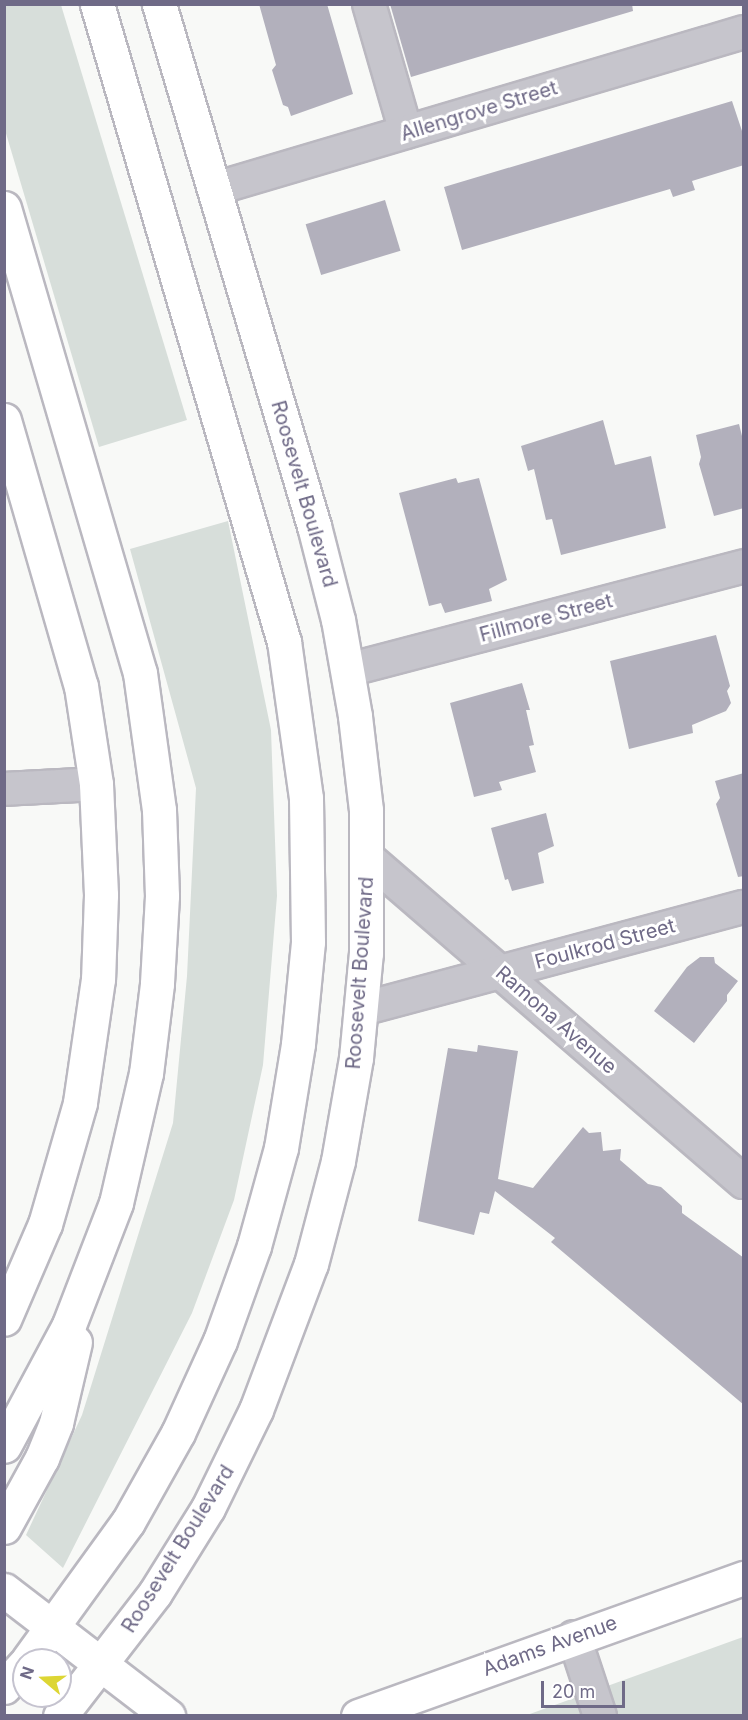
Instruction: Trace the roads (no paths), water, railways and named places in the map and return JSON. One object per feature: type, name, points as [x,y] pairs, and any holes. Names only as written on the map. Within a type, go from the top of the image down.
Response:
[{"type":"main road","points":[[38,1648],[128,1522],[201,1385],[254,1246],[291,1097],[308,942],[306,798],[284,642],[247,505],[97,4]]},
{"type":"main road","name":"Roosevelt Boulevard","points":[[60,1716],[102,1666],[155,1593],[208,1508],[256,1410],[293,1314],[326,1210],[349,1107],[362,1009],[368,858],[361,762],[348,670],[327,573],[159,4]]},
{"type":"main road","points":[[4,208],[130,631],[148,721],[159,810],[162,896],[157,984],[139,1116],[116,1203],[87,1287],[56,1423],[42,1458],[4,1527]]},
{"type":"main road","points":[[4,420],[81,686],[96,784],[101,852],[100,935],[87,1063],[58,1185],[4,1319]]},
{"type":"main road","points":[[4,1446],[49,1367],[87,1287]]},
{"type":"main road","name":"Adams Avenue","points":[[358,1716],[744,1578]]},
{"type":"main road","points":[[4,1590],[168,1716]]},
{"type":"street","points":[[369,4],[406,132]]},
{"type":"street","name":"Allengrove Street","points":[[214,189],[744,32]]},
{"type":"street","name":"Fillmore Street","points":[[348,670],[744,566]]},
{"type":"street","points":[[4,789],[96,784]]},
{"type":"street","name":"Ramona Avenue","points":[[368,858],[744,1182]]},
{"type":"street","name":"Foulkrod Street","points":[[362,1009],[744,908]]},
{"type":"street","points":[[574,1637],[600,1716]]}]
